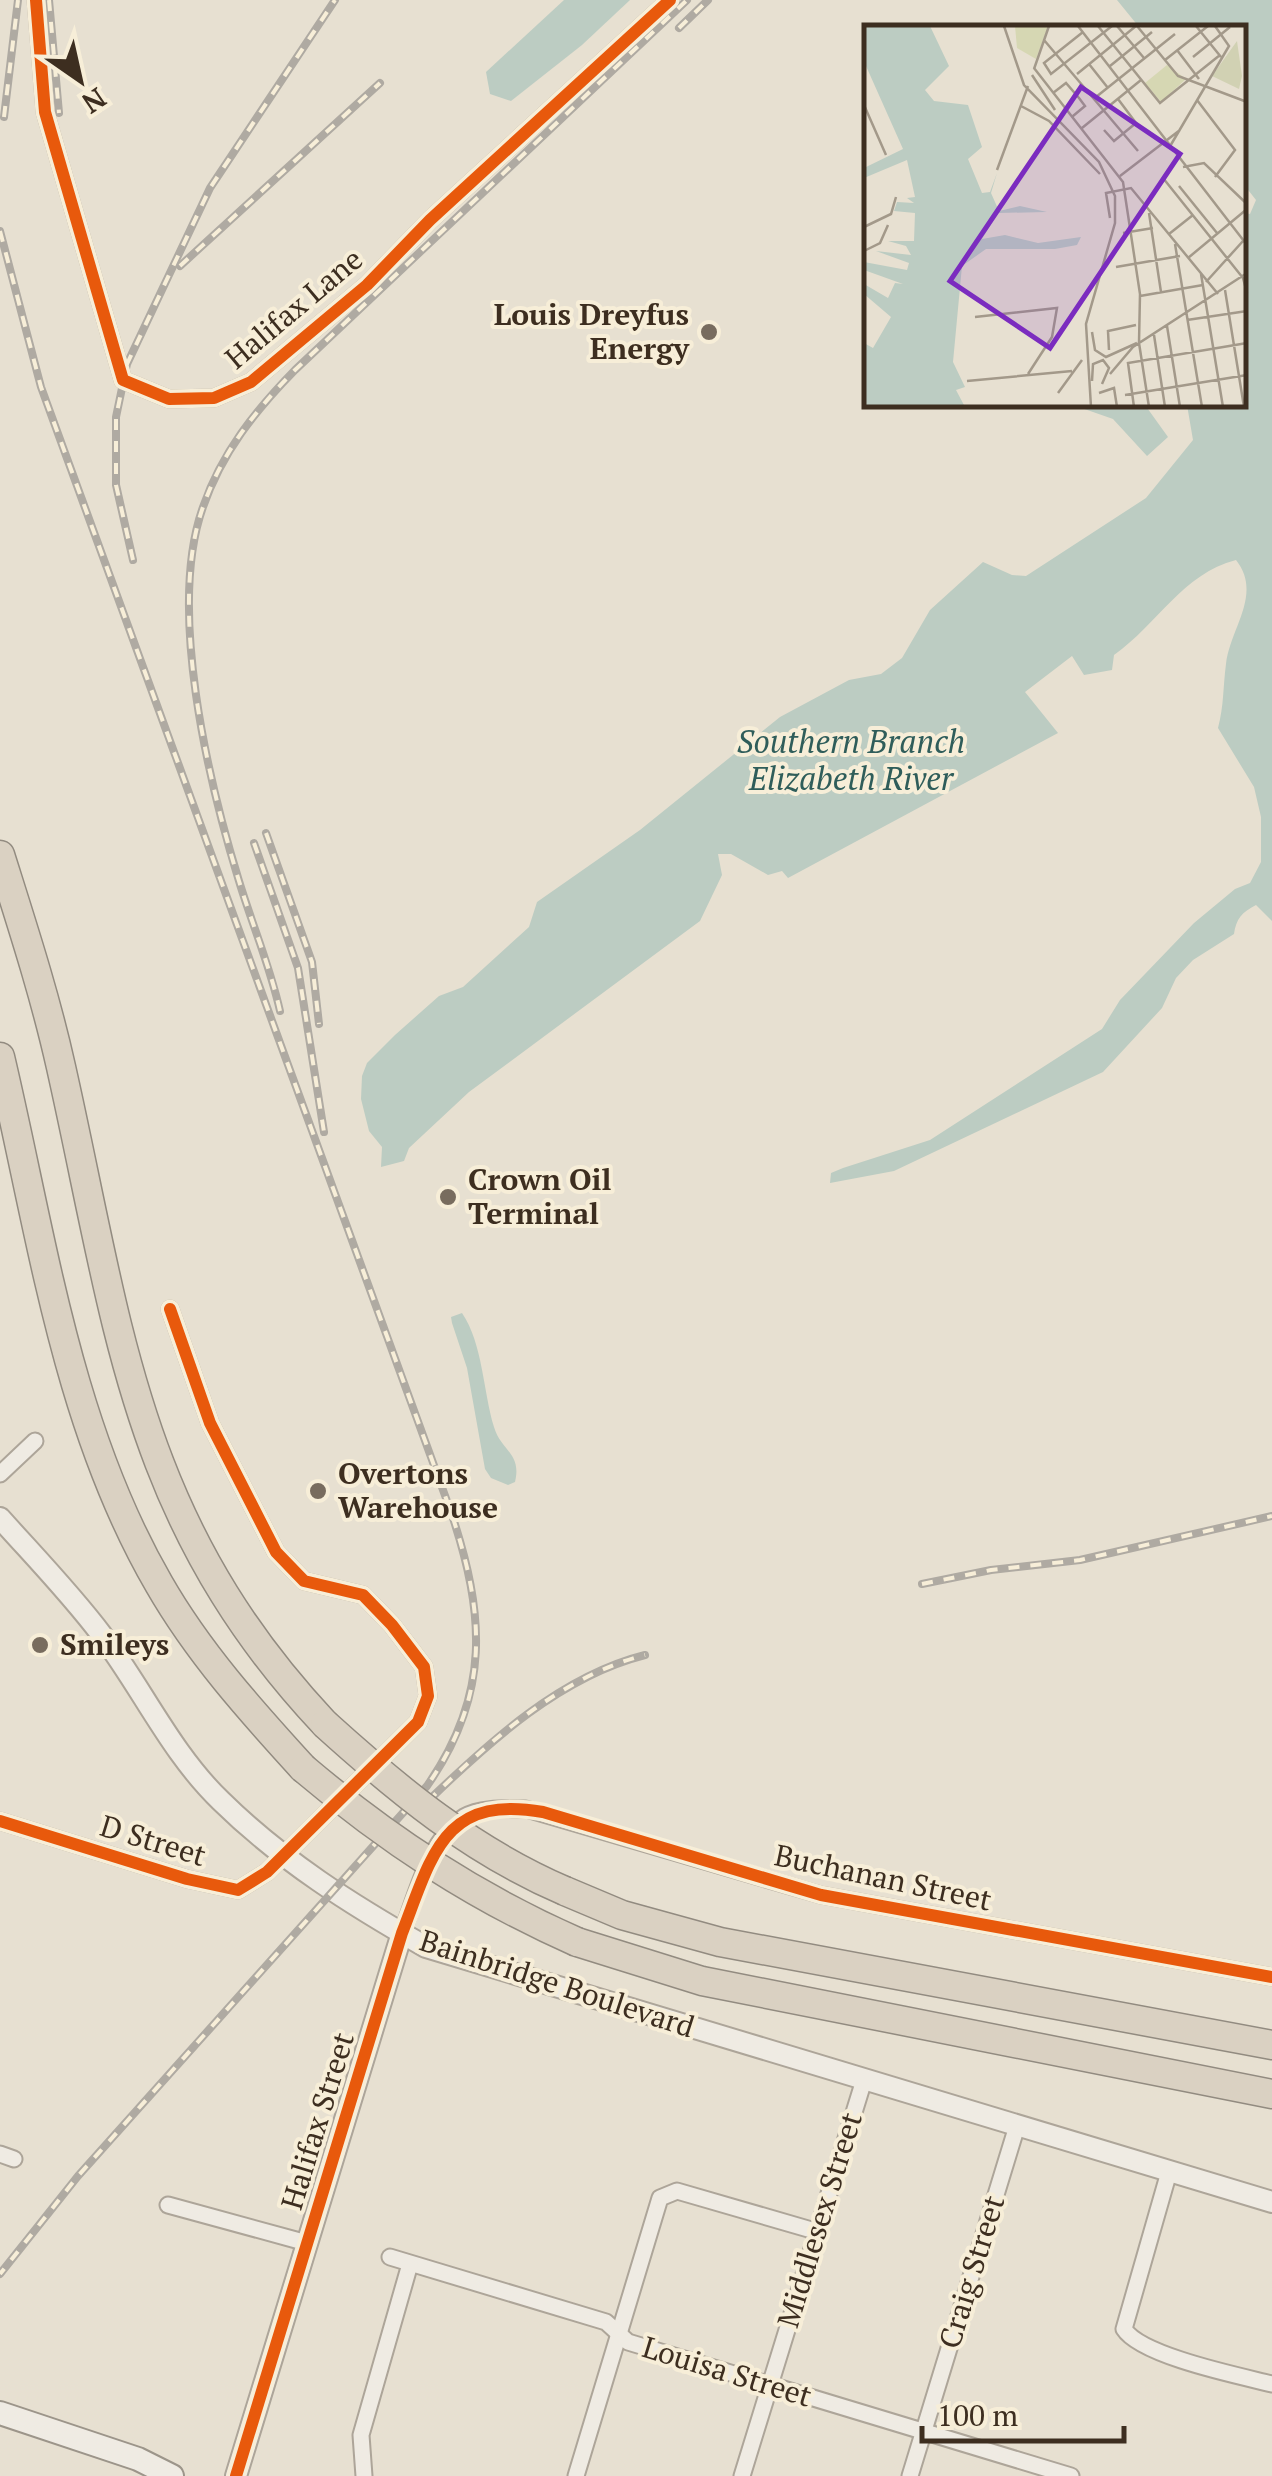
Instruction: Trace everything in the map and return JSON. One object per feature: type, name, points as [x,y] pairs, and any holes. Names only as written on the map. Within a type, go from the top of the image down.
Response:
[{"type":"highway","points":[[0,855],[60,1063],[132,1389],[159,1470],[210,1575],[266,1657],[324,1724],[441,1823],[498,1858],[622,1915],[720,1942],[1272,2045]]},
{"type":"highway","points":[[0,1057],[80,1404],[115,1496],[158,1583],[212,1664],[303,1768],[406,1851],[448,1878],[577,1942],[702,1980],[1272,2096]]},
{"type":"highway","points":[[1111,2016],[1201,2021],[1272,2032]]},
{"type":"main road","points":[[0,2413],[138,2468],[172,2476]]},
{"type":"street","name":"Halifax Lane","points":[[36,0],[45,112],[123,380],[149,394],[192,400],[214,398],[251,382],[341,307],[670,0]]},
{"type":"street","points":[[170,1309],[210,1422],[276,1552],[304,1581],[364,1595],[424,1667],[428,1696],[418,1722],[282,1855]]},
{"type":"street","points":[[0,1474],[35,1440]]},
{"type":"street","name":"Bainbridge Boulevard","points":[[0,1518],[101,1634],[201,1780],[282,1855],[402,1933],[441,1951],[1272,2202]]},
{"type":"street","name":"Halifax Street","points":[[236,2476],[402,1933],[433,1854],[464,1817],[490,1810]]},
{"type":"street","name":"Buchanan Street","points":[[490,1810],[543,1812],[821,1895],[1272,1978]]},
{"type":"street","name":"D Street","points":[[0,1821],[231,1891],[253,1884],[282,1855]]},
{"type":"street","name":"Middlesex Street","points":[[742,2476],[864,2080]]},
{"type":"street","name":"Craig Street","points":[[910,2476],[1017,2126]]},
{"type":"street","points":[[1169,2172],[1124,2321],[1128,2336],[1164,2352],[1272,2384]]},
{"type":"street","points":[[576,2476],[660,2198],[676,2191],[815,2231]]},
{"type":"street","points":[[168,2204],[307,2243]]},
{"type":"street","name":"Louisa Street","points":[[390,2256],[606,2322],[628,2342],[1070,2476]]},
{"type":"street","points":[[364,2476],[360,2435],[410,2264]]},
{"type":"water","points":[[564,0],[630,0],[582,45],[511,101],[490,94],[486,72]]},
{"type":"water","name":"Southern Branch Elizabeth River","points":[[1117,0],[1272,0],[1272,921],[1256,905],[1243,913],[1234,934],[1193,960],[1176,978],[1162,1008],[1103,1072],[894,1171],[830,1183],[831,1173],[930,1140],[1102,1029],[1120,1000],[1194,923],[1235,889],[1250,883],[1261,862],[1261,817],[1254,787],[1218,728],[1226,664],[1246,598],[1243,573],[1236,560],[1200,576],[1185,588],[1114,655],[1112,670],[1084,675],[1072,656],[1025,692],[1058,733],[788,878],[782,871],[768,875],[731,854],[718,854],[722,875],[700,921],[469,1092],[409,1148],[404,1161],[381,1167],[382,1147],[369,1131],[361,1099],[367,1063],[439,996],[463,987],[529,927],[537,902],[640,830],[780,717],[849,680],[881,674],[902,658],[930,610],[983,562],[1012,575],[1026,576],[1146,498],[1193,440],[1188,408],[1247,408],[1247,213],[1256,200],[1247,189],[1247,25],[1137,25]]},
{"type":"water","points":[[1082,408],[1147,408],[1168,437],[1147,456],[1113,419]]},
{"type":"water","points":[[462,1313],[478,1353],[494,1427],[516,1465],[515,1482],[508,1485],[491,1478],[485,1469],[467,1368],[451,1317]]},
{"type":"railway","points":[[4,117],[18,0]]},
{"type":"railway","points":[[49,0],[59,113]]},
{"type":"railway","points":[[133,560],[116,485],[116,417],[127,364],[210,188],[335,0]]},
{"type":"railway","points":[[280,1011],[227,840],[196,694],[189,594],[193,548],[211,487],[241,433],[295,370],[687,0]]},
{"type":"railway","points":[[679,28],[708,0]]},
{"type":"railway","points":[[180,266],[380,83]]},
{"type":"railway","points":[[0,231],[41,387],[451,1512],[471,1585],[476,1653],[463,1719],[427,1786],[78,2176],[0,2274]]},
{"type":"railway","points":[[266,833],[312,962],[319,1024]]},
{"type":"railway","points":[[254,843],[298,968],[324,1132]]},
{"type":"railway","points":[[922,1584],[991,1570],[1080,1560],[1272,1516]]},
{"type":"railway","points":[[428,1801],[501,1734],[556,1695],[584,1678],[645,1655]]},
{"type":"cycle path","points":[[36,0],[45,112],[123,380],[169,399],[214,398],[251,382],[367,285],[430,220],[670,0]]},
{"type":"cycle path","points":[[0,1821],[187,1879],[238,1890],[267,1872],[418,1722],[428,1696],[424,1667],[363,1595],[304,1581],[276,1552],[210,1423],[170,1309]]},
{"type":"cycle path","points":[[236,2476],[402,1933],[433,1856],[462,1822],[483,1812],[543,1812],[821,1895],[1272,1977]]},
{"type":"place","name":"Louis Dreyfus Energy","points":[[709,332]]},
{"type":"place","name":"Crown Oil Terminal","points":[[448,1197]]},
{"type":"place","name":"Overtons Warehouse","points":[[318,1491]]},
{"type":"place","name":"Smileys","points":[[40,1645]]}]
